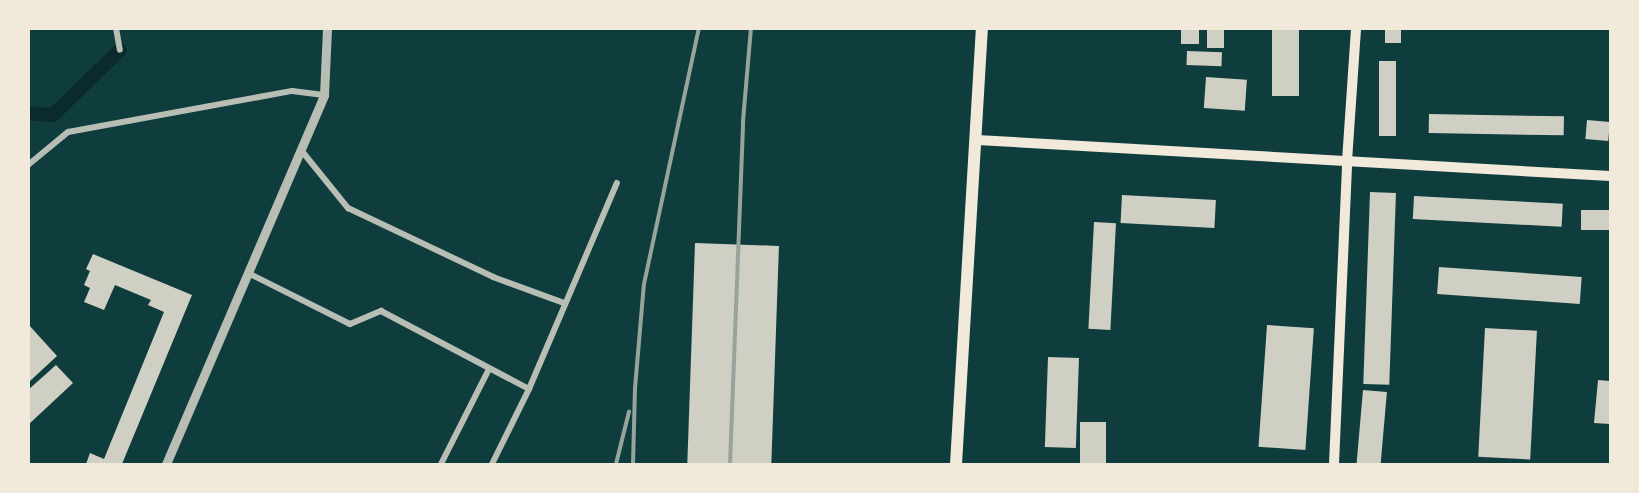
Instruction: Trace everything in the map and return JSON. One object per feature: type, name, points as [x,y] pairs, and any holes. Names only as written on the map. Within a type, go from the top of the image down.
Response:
[{"type":"main road","points":[[956,465],[982,28]]},
{"type":"main road","points":[[1334,465],[1347,161],[1356,28]]},
{"type":"main road","points":[[977,140],[1611,176]]},
{"type":"street","points":[[116,28],[120,50]]},
{"type":"street","points":[[166,465],[324,95],[327,28]]},
{"type":"street","points":[[28,165],[69,132],[292,91],[324,95]]},
{"type":"street","points":[[300,150],[348,208],[493,277],[564,303]]},
{"type":"street","points":[[492,465],[529,389],[617,183]]},
{"type":"street","points":[[248,273],[350,324],[381,311],[529,389]]},
{"type":"street","points":[[441,465],[489,369]]},
{"type":"building","points":[[1181,28],[1199,28],[1199,44],[1181,44]]},
{"type":"building","points":[[1207,28],[1224,28],[1224,48],[1207,48]]},
{"type":"building","points":[[1272,28],[1299,28],[1299,96],[1272,96]]},
{"type":"building","points":[[1385,28],[1401,28],[1401,43],[1385,43]]},
{"type":"building","points":[[1187,51],[1222,52],[1221,66],[1187,65]]},
{"type":"building","points":[[1379,61],[1396,61],[1396,136],[1379,136]]},
{"type":"building","points":[[1206,77],[1247,80],[1245,111],[1204,108]]},
{"type":"building","points":[[1429,114],[1564,116],[1564,135],[1429,133]]},
{"type":"building","points":[[1587,120],[1610,122],[1608,141],[1585,139]]},
{"type":"building","points":[[1370,192],[1396,193],[1389,385],[1363,384]]},
{"type":"building","points":[[1122,195],[1216,200],[1214,228],[1121,223]]},
{"type":"building","points":[[1414,196],[1563,204],[1562,227],[1413,219]]},
{"type":"building","points":[[1581,210],[1610,210],[1610,230],[1581,230]]},
{"type":"building","points":[[1094,222],[1116,223],[1110,330],[1088,329]]},
{"type":"building","points":[[695,243],[779,246],[771,464],[687,464]]},
{"type":"building","points":[[93,254],[192,295],[122,464],[86,464],[90,453],[104,459],[164,312],[148,305],[151,300],[115,285],[104,310],[84,302],[90,288],[84,285],[90,271],[86,269]]},
{"type":"building","points":[[1439,267],[1582,277],[1580,304],[1437,294]]},
{"type":"building","points":[[28,324],[57,356],[30,381],[28,379]]},
{"type":"building","points":[[1267,325],[1314,328],[1305,450],[1258,447]]},
{"type":"building","points":[[1485,328],[1537,331],[1530,460],[1478,457]]},
{"type":"building","points":[[1048,357],[1079,358],[1076,448],[1045,447]]},
{"type":"building","points":[[56,365],[73,383],[28,425],[28,390]]},
{"type":"building","points":[[1598,380],[1610,381],[1610,424],[1594,423]]},
{"type":"building","points":[[1363,390],[1387,392],[1381,464],[1357,464]]},
{"type":"building","points":[[1080,422],[1106,422],[1106,464],[1080,464]]},
{"type":"waterway","points":[[28,113],[53,115],[120,50]]},
{"type":"railway","points":[[633,464],[635,388],[644,284],[699,28]]},
{"type":"railway","points":[[730,464],[743,121],[751,28]]},
{"type":"railway","points":[[616,464],[629,412]]}]
